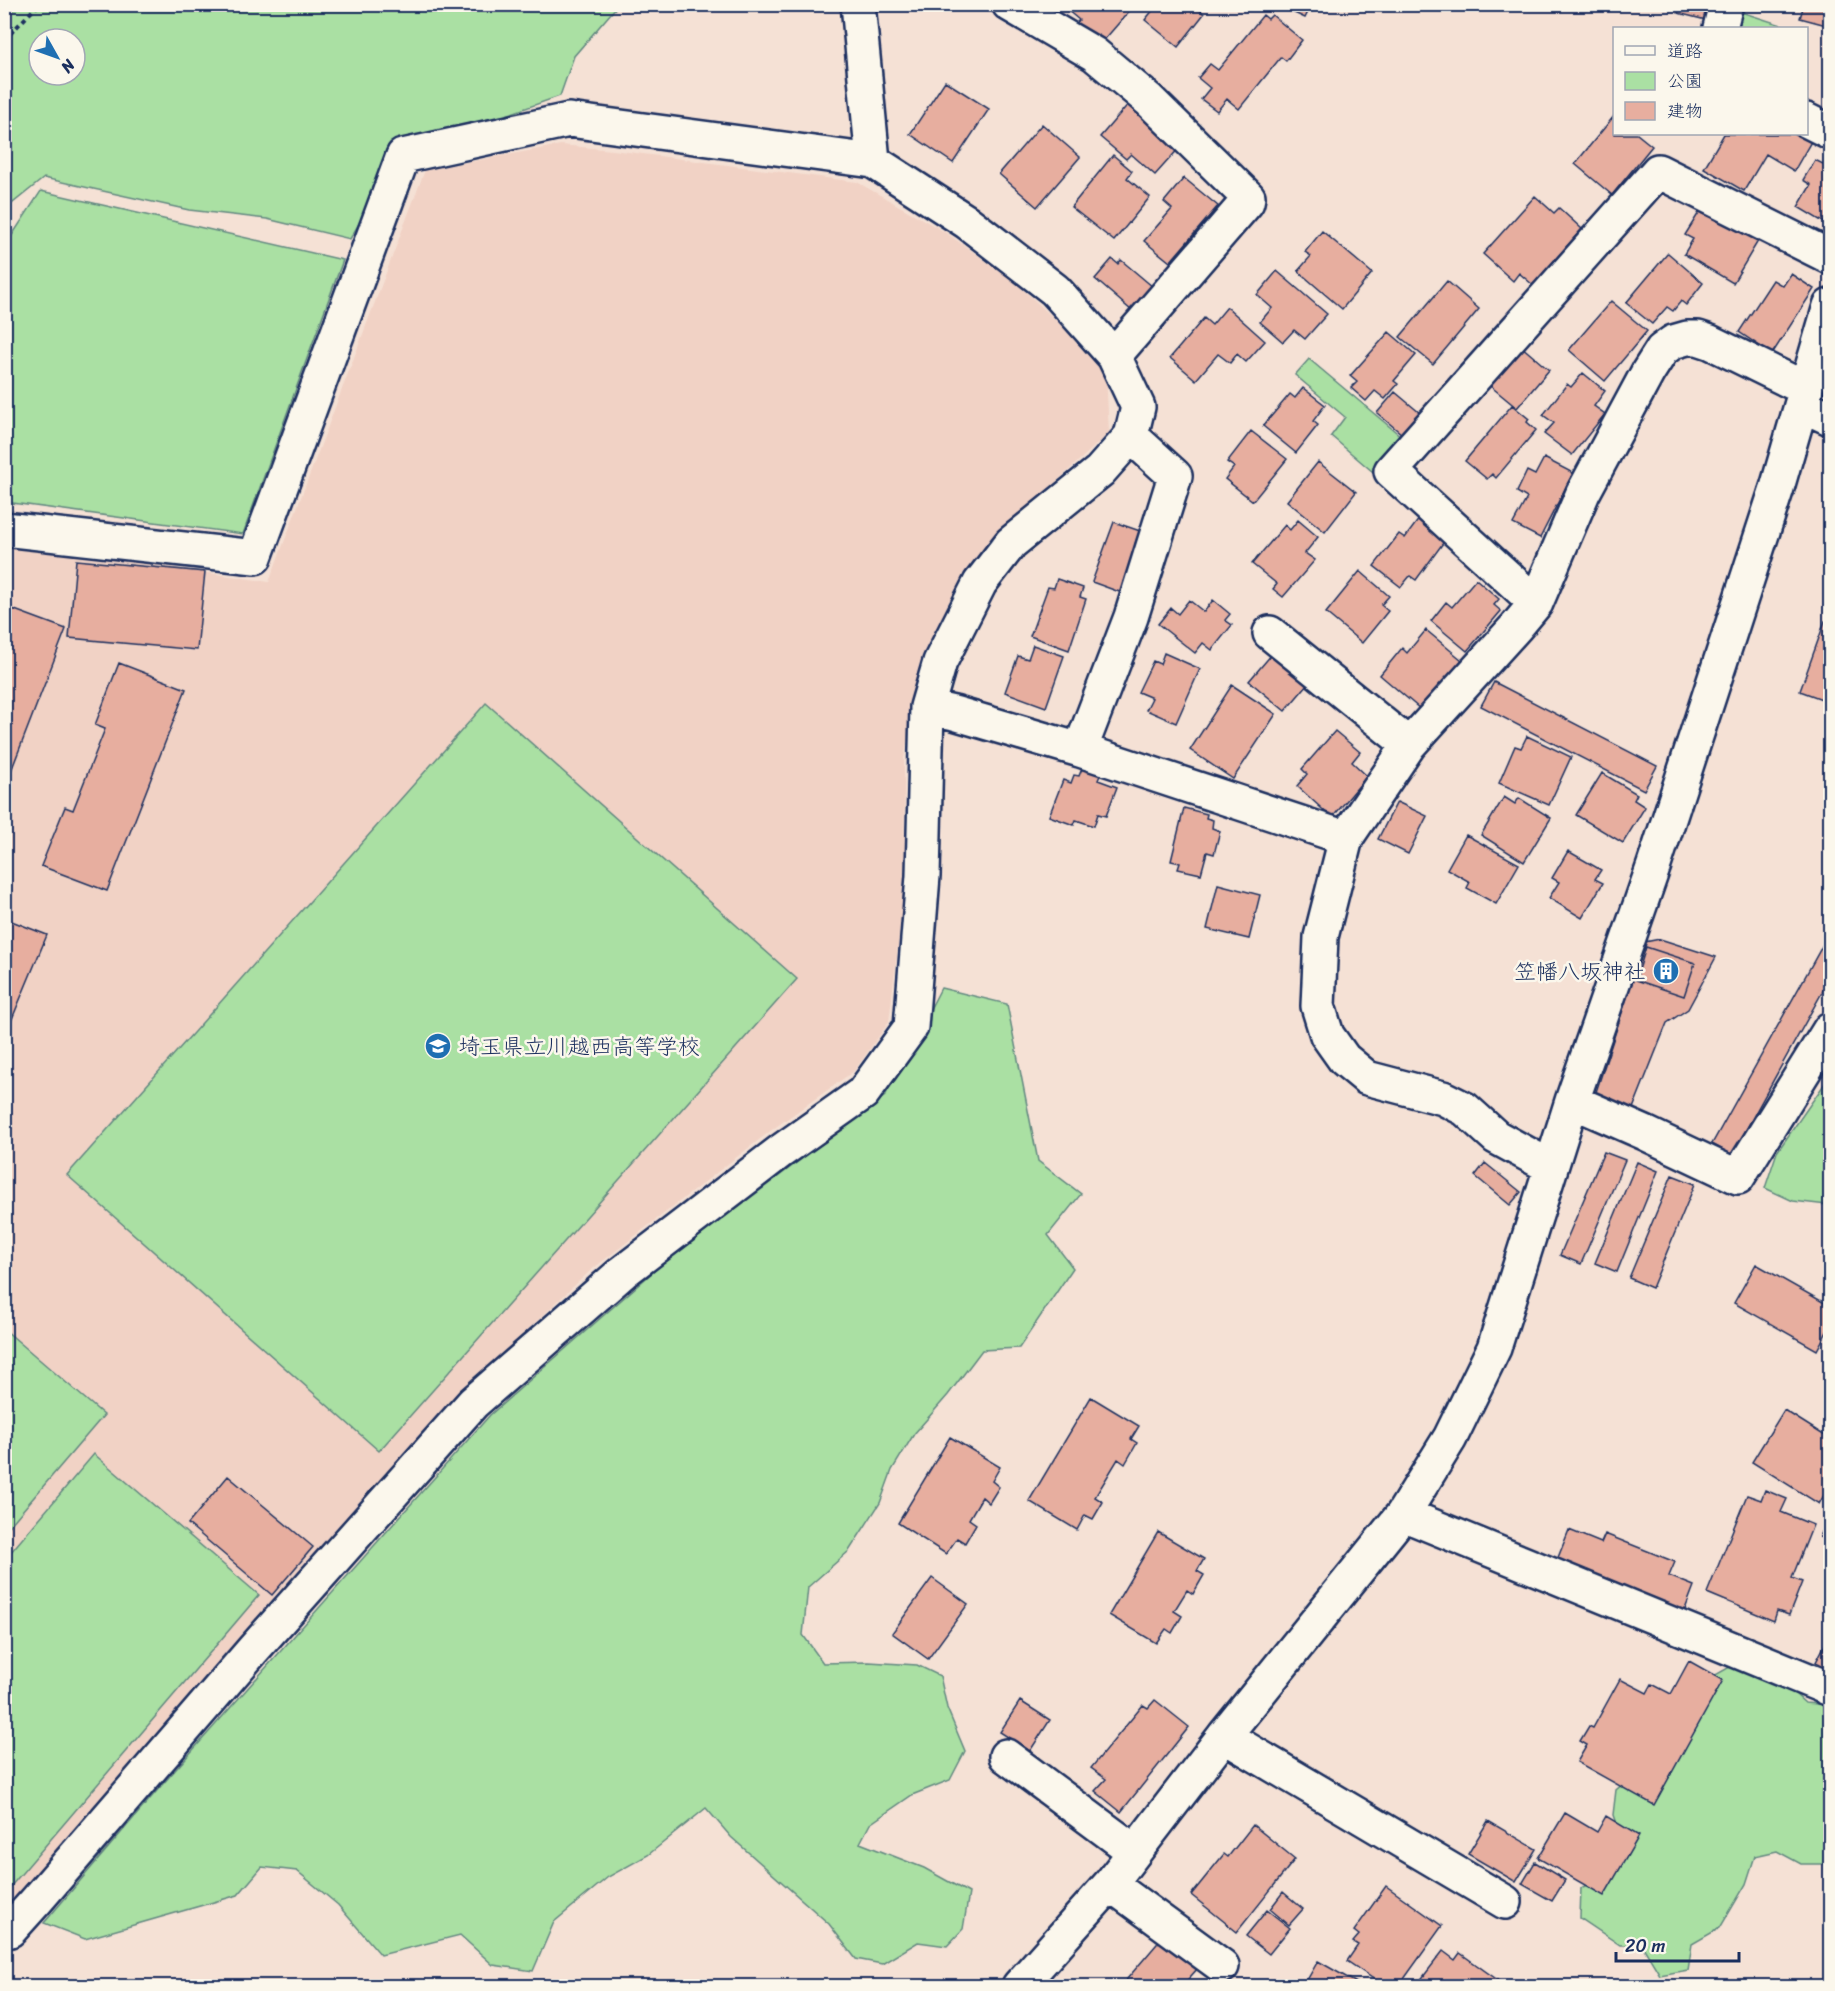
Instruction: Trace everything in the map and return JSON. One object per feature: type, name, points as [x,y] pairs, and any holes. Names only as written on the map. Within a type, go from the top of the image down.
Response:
[{"type":"street","points":[[858,4],[873,161]]},
{"type":"street","points":[[1009,4],[1094,54],[1149,100],[1248,197],[1247,202],[1114,356]]},
{"type":"street","points":[[1720,27],[1725,4]]},
{"type":"street","points":[[4,529],[255,557],[403,156],[569,120],[873,161],[967,222],[1055,290],[1114,356],[1138,407],[1131,436],[1100,471],[1011,543],[980,583],[940,662],[927,707],[923,876],[911,1027],[863,1093],[623,1272],[473,1403],[252,1651],[37,1900],[10,1930],[4,1932]]},
{"type":"street","points":[[1808,121],[1830,132]]},
{"type":"street","points":[[1536,603],[1390,471],[1658,171],[1830,257]]},
{"type":"street","points":[[1019,1986],[1110,1884],[1224,1736],[1403,1514],[1450,1438],[1494,1348],[1572,1101],[1658,854],[1777,488],[1813,404],[1830,306]]},
{"type":"street","points":[[1551,1167],[1496,1137],[1465,1109],[1443,1098],[1367,1078],[1344,1059],[1327,1035],[1318,1006],[1321,937],[1346,838],[1409,745],[1536,603],[1583,493],[1662,350],[1673,342],[1687,338],[1698,338],[1710,342],[1813,404]]},
{"type":"street","points":[[1080,750],[1131,617],[1175,476],[1131,436]]},
{"type":"street","points":[[1270,633],[1409,745]]},
{"type":"street","points":[[927,707],[1080,750],[1346,838]]},
{"type":"street","points":[[1572,1101],[1738,1177],[1830,1029]]},
{"type":"street","points":[[1403,1514],[1830,1689]]},
{"type":"street","points":[[1224,1736],[1505,1902]]},
{"type":"street","points":[[1006,1756],[1134,1851]]},
{"type":"street","points":[[1110,1884],[1222,1966]]},
{"type":"path","points":[[4,40],[39,4]]},
{"type":"shaded area","name":"埼玉県立川越西高等学校","points":[[561,145],[857,182],[945,232],[1014,281],[1076,339],[1106,373],[1109,433],[981,551],[922,657],[904,759],[905,887],[889,1022],[854,1071],[773,1129],[590,1271],[487,1368],[294,1593],[4,1915],[4,542],[269,582],[425,170]]},
{"type":"green space","points":[[17,5],[618,5],[574,56],[560,96],[475,126],[387,149],[373,200],[350,239],[267,219],[189,210],[44,178],[8,207],[5,215],[5,17]]},
{"type":"green space","points":[[1741,12],[1788,27],[1735,27]]},
{"type":"green space","points":[[41,191],[343,260],[243,534],[5,502],[5,246]]},
{"type":"green space","points":[[1309,359],[1402,437],[1373,472],[1331,436],[1345,417],[1295,375]]},
{"type":"green space","points":[[486,703],[797,979],[379,1451],[67,1175]]},
{"type":"green space","points":[[941,988],[1007,1004],[1038,1161],[1081,1194],[1048,1235],[1073,1268],[1019,1348],[982,1350],[948,1395],[914,1434],[892,1470],[880,1503],[849,1551],[808,1587],[803,1635],[823,1663],[869,1662],[917,1665],[940,1676],[947,1708],[965,1751],[950,1780],[912,1795],[870,1824],[860,1843],[924,1868],[969,1893],[963,1929],[947,1946],[918,1942],[882,1964],[856,1959],[829,1924],[731,1837],[706,1808],[648,1855],[608,1877],[554,1922],[533,1971],[493,1965],[460,1935],[381,1955],[338,1905],[297,1871],[262,1867],[238,1895],[85,1939],[44,1923],[161,1786],[490,1415],[661,1265],[885,1096]]},
{"type":"green space","points":[[1830,1076],[1830,1202],[1827,1205],[1793,1201],[1765,1188],[1777,1152]]},
{"type":"green space","points":[[5,1330],[104,1415],[5,1531]]},
{"type":"green space","points":[[94,1454],[259,1595],[5,1893],[5,1559]]},
{"type":"green space","points":[[1735,1664],[1785,1685],[1805,1703],[1830,1705],[1830,1864],[1801,1864],[1777,1851],[1755,1856],[1746,1884],[1720,1928],[1692,1944],[1688,1970],[1660,1975],[1642,1945],[1620,1945],[1580,1918],[1581,1888],[1605,1875],[1620,1835],[1613,1815],[1616,1790],[1644,1766],[1703,1682]]},
{"type":"building","points":[[1060,4],[1125,4],[1131,9],[1098,47],[1074,26],[1079,20]]},
{"type":"building","points":[[1158,4],[1204,4],[1200,10],[1204,14],[1178,47],[1145,20]]},
{"type":"building","points":[[1275,4],[1312,4],[1305,18]]},
{"type":"building","points":[[1680,4],[1710,4],[1706,20],[1678,13]]},
{"type":"building","points":[[1804,4],[1830,4],[1830,26],[1800,18]]},
{"type":"building","points":[[1263,15],[1268,19],[1272,15],[1302,40],[1286,61],[1281,57],[1239,109],[1227,99],[1217,111],[1201,99],[1210,88],[1198,78],[1210,64],[1218,70]]},
{"type":"building","points":[[945,81],[989,109],[953,163],[910,134]]},
{"type":"building","points":[[1130,102],[1181,146],[1155,175],[1131,154],[1126,159],[1100,137]]},
{"type":"building","points":[[1613,117],[1613,135],[1638,135],[1652,146],[1612,195],[1575,164]]},
{"type":"building","points":[[1042,124],[1080,157],[1037,207],[999,174]]},
{"type":"building","points":[[1723,135],[1807,135],[1813,138],[1794,171],[1766,154],[1744,191],[1704,168]]},
{"type":"building","points":[[1113,155],[1132,171],[1127,178],[1150,197],[1114,241],[1071,207]]},
{"type":"building","points":[[1830,155],[1830,220],[1828,225],[1798,207],[1811,185],[1803,180],[1815,160],[1825,165]]},
{"type":"building","points":[[1184,178],[1218,206],[1170,262],[1144,241],[1172,209],[1164,202]]},
{"type":"building","points":[[1535,196],[1554,213],[1559,208],[1582,229],[1533,285],[1519,273],[1513,281],[1483,254]]},
{"type":"building","points":[[1705,203],[1761,236],[1733,283],[1684,254],[1693,239],[1685,235]]},
{"type":"building","points":[[1322,231],[1372,273],[1342,309],[1298,271],[1311,256],[1305,252]]},
{"type":"building","points":[[1668,253],[1703,283],[1686,305],[1681,301],[1673,311],[1667,307],[1652,324],[1626,303]]},
{"type":"building","points":[[1112,259],[1118,264],[1121,260],[1153,287],[1132,311],[1095,279]]},
{"type":"building","points":[[1277,271],[1327,314],[1305,339],[1294,330],[1283,342],[1260,322],[1272,308],[1257,295]]},
{"type":"building","points":[[1791,274],[1814,289],[1772,354],[1739,332],[1773,280],[1783,286]]},
{"type":"building","points":[[1447,281],[1479,309],[1433,364],[1400,337]]},
{"type":"building","points":[[1611,301],[1647,331],[1605,381],[1569,350]]},
{"type":"building","points":[[1227,307],[1265,341],[1246,362],[1237,354],[1230,363],[1218,354],[1196,380],[1170,358],[1204,318],[1212,325]]},
{"type":"building","points":[[1389,332],[1416,355],[1394,381],[1398,384],[1385,399],[1375,391],[1366,401],[1351,388],[1357,382],[1350,376]]},
{"type":"building","points":[[1521,346],[1549,370],[1517,408],[1489,385]]},
{"type":"building","points":[[1583,373],[1605,391],[1594,406],[1605,414],[1572,455],[1544,434],[1554,423],[1543,415],[1567,384],[1571,387]]},
{"type":"building","points":[[1303,388],[1325,405],[1313,421],[1318,425],[1296,453],[1263,426],[1290,394],[1295,398]]},
{"type":"building","points":[[1395,392],[1420,413],[1402,434],[1377,413]]},
{"type":"building","points":[[1512,405],[1529,419],[1527,422],[1536,430],[1496,478],[1492,474],[1487,479],[1465,461]]},
{"type":"building","points":[[1251,431],[1287,459],[1253,501],[1225,479],[1234,467],[1227,462]]},
{"type":"building","points":[[1544,458],[1573,473],[1540,538],[1513,524],[1527,498],[1517,492],[1527,471],[1535,475]]},
{"type":"building","points":[[1318,462],[1356,492],[1325,532],[1287,501]]},
{"type":"building","points":[[1419,519],[1446,539],[1416,580],[1410,576],[1401,587],[1374,566],[1399,534],[1405,538]]},
{"type":"building","points":[[1298,520],[1318,537],[1305,553],[1315,560],[1283,597],[1273,589],[1277,584],[1252,564],[1285,525],[1290,530]]},
{"type":"building","points":[[1114,522],[1140,531],[1135,544],[1143,547],[1125,594],[1092,582]]},
{"type":"building","points":[[76,560],[205,572],[197,650],[69,638]]},
{"type":"building","points":[[1360,571],[1389,596],[1381,605],[1388,611],[1362,643],[1326,613]]},
{"type":"building","points":[[1057,579],[1083,588],[1080,597],[1086,599],[1069,650],[1030,636],[1048,587],[1054,588]]},
{"type":"building","points":[[1476,579],[1499,599],[1494,605],[1501,611],[1467,651],[1431,621],[1446,602],[1452,607]]},
{"type":"building","points":[[1189,600],[1204,612],[1213,600],[1230,614],[1225,620],[1232,625],[1212,650],[1203,643],[1195,653],[1158,624],[1171,608],[1178,614]]},
{"type":"building","points":[[4,606],[66,629],[4,789]]},
{"type":"building","points":[[1825,621],[1830,623],[1830,702],[1800,691]]},
{"type":"building","points":[[1426,630],[1462,660],[1420,709],[1380,675],[1402,648],[1407,653]]},
{"type":"building","points":[[1033,645],[1064,656],[1046,707],[1005,692],[1018,656],[1028,659]]},
{"type":"building","points":[[1164,653],[1200,669],[1176,723],[1146,710],[1152,698],[1138,692],[1153,661],[1160,664]]},
{"type":"building","points":[[1272,654],[1308,684],[1285,711],[1249,681]]},
{"type":"building","points":[[119,663],[186,689],[107,891],[41,866],[65,807],[73,810],[105,729],[95,725]]},
{"type":"building","points":[[1494,682],[1657,766],[1644,790],[1481,706]]},
{"type":"building","points":[[1232,685],[1276,714],[1233,779],[1190,750]]},
{"type":"building","points":[[1335,731],[1360,752],[1352,762],[1367,776],[1332,818],[1297,786],[1307,774],[1302,769]]},
{"type":"building","points":[[1527,736],[1571,757],[1549,805],[1499,783],[1515,746],[1521,748]]},
{"type":"building","points":[[1083,766],[1101,773],[1098,780],[1117,787],[1106,816],[1098,814],[1094,826],[1076,820],[1074,825],[1049,816],[1063,780],[1071,783],[1074,775],[1079,776]]},
{"type":"building","points":[[1602,773],[1637,794],[1634,800],[1645,807],[1623,843],[1576,815]]},
{"type":"building","points":[[1504,797],[1515,804],[1519,798],[1551,818],[1524,862],[1481,835]]},
{"type":"building","points":[[1397,802],[1427,816],[1408,854],[1378,839]]},
{"type":"building","points":[[1184,808],[1207,814],[1206,818],[1213,820],[1212,828],[1220,831],[1214,854],[1207,852],[1201,874],[1178,869],[1180,863],[1171,861]]},
{"type":"building","points":[[1466,835],[1519,864],[1496,904],[1467,888],[1470,882],[1447,869]]},
{"type":"building","points":[[1568,851],[1601,870],[1595,879],[1603,883],[1582,918],[1549,898],[1559,882],[1552,878]]},
{"type":"building","points":[[1218,884],[1260,895],[1249,939],[1207,929]]},
{"type":"building","points":[[4,918],[47,935],[4,1038]]},
{"type":"building","points":[[1830,932],[1830,978],[1732,1155],[1712,1144]]},
{"type":"building","points":[[1660,939],[1716,957],[1688,1009],[1667,1023],[1632,1111],[1595,1095],[1645,942]]},
{"type":"building","name":"笠幡八坂神社","points":[[1646,947],[1695,963],[1684,996],[1636,980]]},
{"type":"building","points":[[1604,1152],[1625,1160],[1581,1264],[1560,1255]]},
{"type":"building","points":[[1637,1162],[1658,1171],[1617,1272],[1595,1263]]},
{"type":"building","points":[[1485,1163],[1521,1192],[1510,1205],[1475,1176]]},
{"type":"building","points":[[1672,1175],[1695,1184],[1652,1288],[1629,1278]]},
{"type":"building","points":[[1756,1264],[1830,1306],[1830,1326],[1817,1350],[1734,1303]]},
{"type":"building","points":[[1091,1397],[1139,1426],[1131,1439],[1137,1443],[1125,1464],[1118,1459],[1095,1497],[1103,1502],[1093,1519],[1085,1515],[1077,1530],[1029,1501]]},
{"type":"building","points":[[1784,1410],[1830,1439],[1830,1485],[1819,1504],[1752,1462]]},
{"type":"building","points":[[950,1437],[1000,1467],[992,1481],[999,1487],[989,1503],[982,1497],[969,1519],[976,1524],[965,1543],[957,1538],[946,1554],[898,1523]]},
{"type":"building","points":[[228,1476],[313,1547],[272,1595],[188,1524]]},
{"type":"building","points":[[1765,1490],[1787,1499],[1781,1512],[1813,1525],[1792,1578],[1802,1582],[1789,1615],[1777,1611],[1774,1621],[1707,1593],[1747,1495],[1761,1500]]},
{"type":"building","points":[[1830,1513],[1830,1541],[1820,1537]]},
{"type":"building","points":[[1569,1530],[1601,1543],[1605,1534],[1675,1562],[1669,1576],[1694,1586],[1684,1612],[1557,1560]]},
{"type":"building","points":[[1158,1532],[1204,1559],[1197,1571],[1204,1575],[1193,1594],[1187,1590],[1174,1611],[1182,1616],[1172,1633],[1166,1629],[1156,1643],[1109,1615]]},
{"type":"building","points":[[932,1578],[968,1604],[928,1659],[892,1633]]},
{"type":"building","points":[[1830,1635],[1830,1669],[1816,1662]]},
{"type":"building","points":[[1689,1661],[1723,1680],[1654,1805],[1577,1762],[1587,1745],[1580,1741],[1589,1726],[1593,1728],[1620,1679],[1647,1693],[1652,1684],[1671,1694]]},
{"type":"building","points":[[1155,1700],[1189,1727],[1121,1812],[1095,1791],[1106,1779],[1091,1768],[1143,1705],[1148,1708]]},
{"type":"building","points":[[1020,1701],[1050,1720],[1030,1751],[1000,1732]]},
{"type":"building","points":[[1565,1813],[1597,1832],[1606,1816],[1639,1836],[1604,1896],[1538,1858]]},
{"type":"building","points":[[1488,1821],[1536,1849],[1516,1882],[1468,1854]]},
{"type":"building","points":[[1253,1825],[1295,1859],[1237,1932],[1191,1895],[1224,1854],[1228,1857]]},
{"type":"building","points":[[1535,1862],[1565,1880],[1552,1901],[1522,1884]]},
{"type":"building","points":[[1386,1886],[1442,1926],[1399,1986],[1384,1986],[1347,1961],[1358,1945],[1353,1942],[1359,1935],[1354,1931]]},
{"type":"building","points":[[1283,1892],[1303,1909],[1289,1925],[1270,1909]]},
{"type":"building","points":[[1267,1910],[1290,1928],[1269,1954],[1246,1936]]},
{"type":"building","points":[[1162,1938],[1198,1968],[1182,1986],[1121,1986]]},
{"type":"building","points":[[1443,1951],[1455,1960],[1460,1953],[1506,1986],[1416,1986]]},
{"type":"building","points":[[1318,1961],[1362,1986],[1313,1986],[1306,1982]]},
{"type":"place","name":"笠幡八坂神社","points":[[1666,971]]},
{"type":"place","name":"埼玉県立川越西高等学校","points":[[438,1046]]}]
